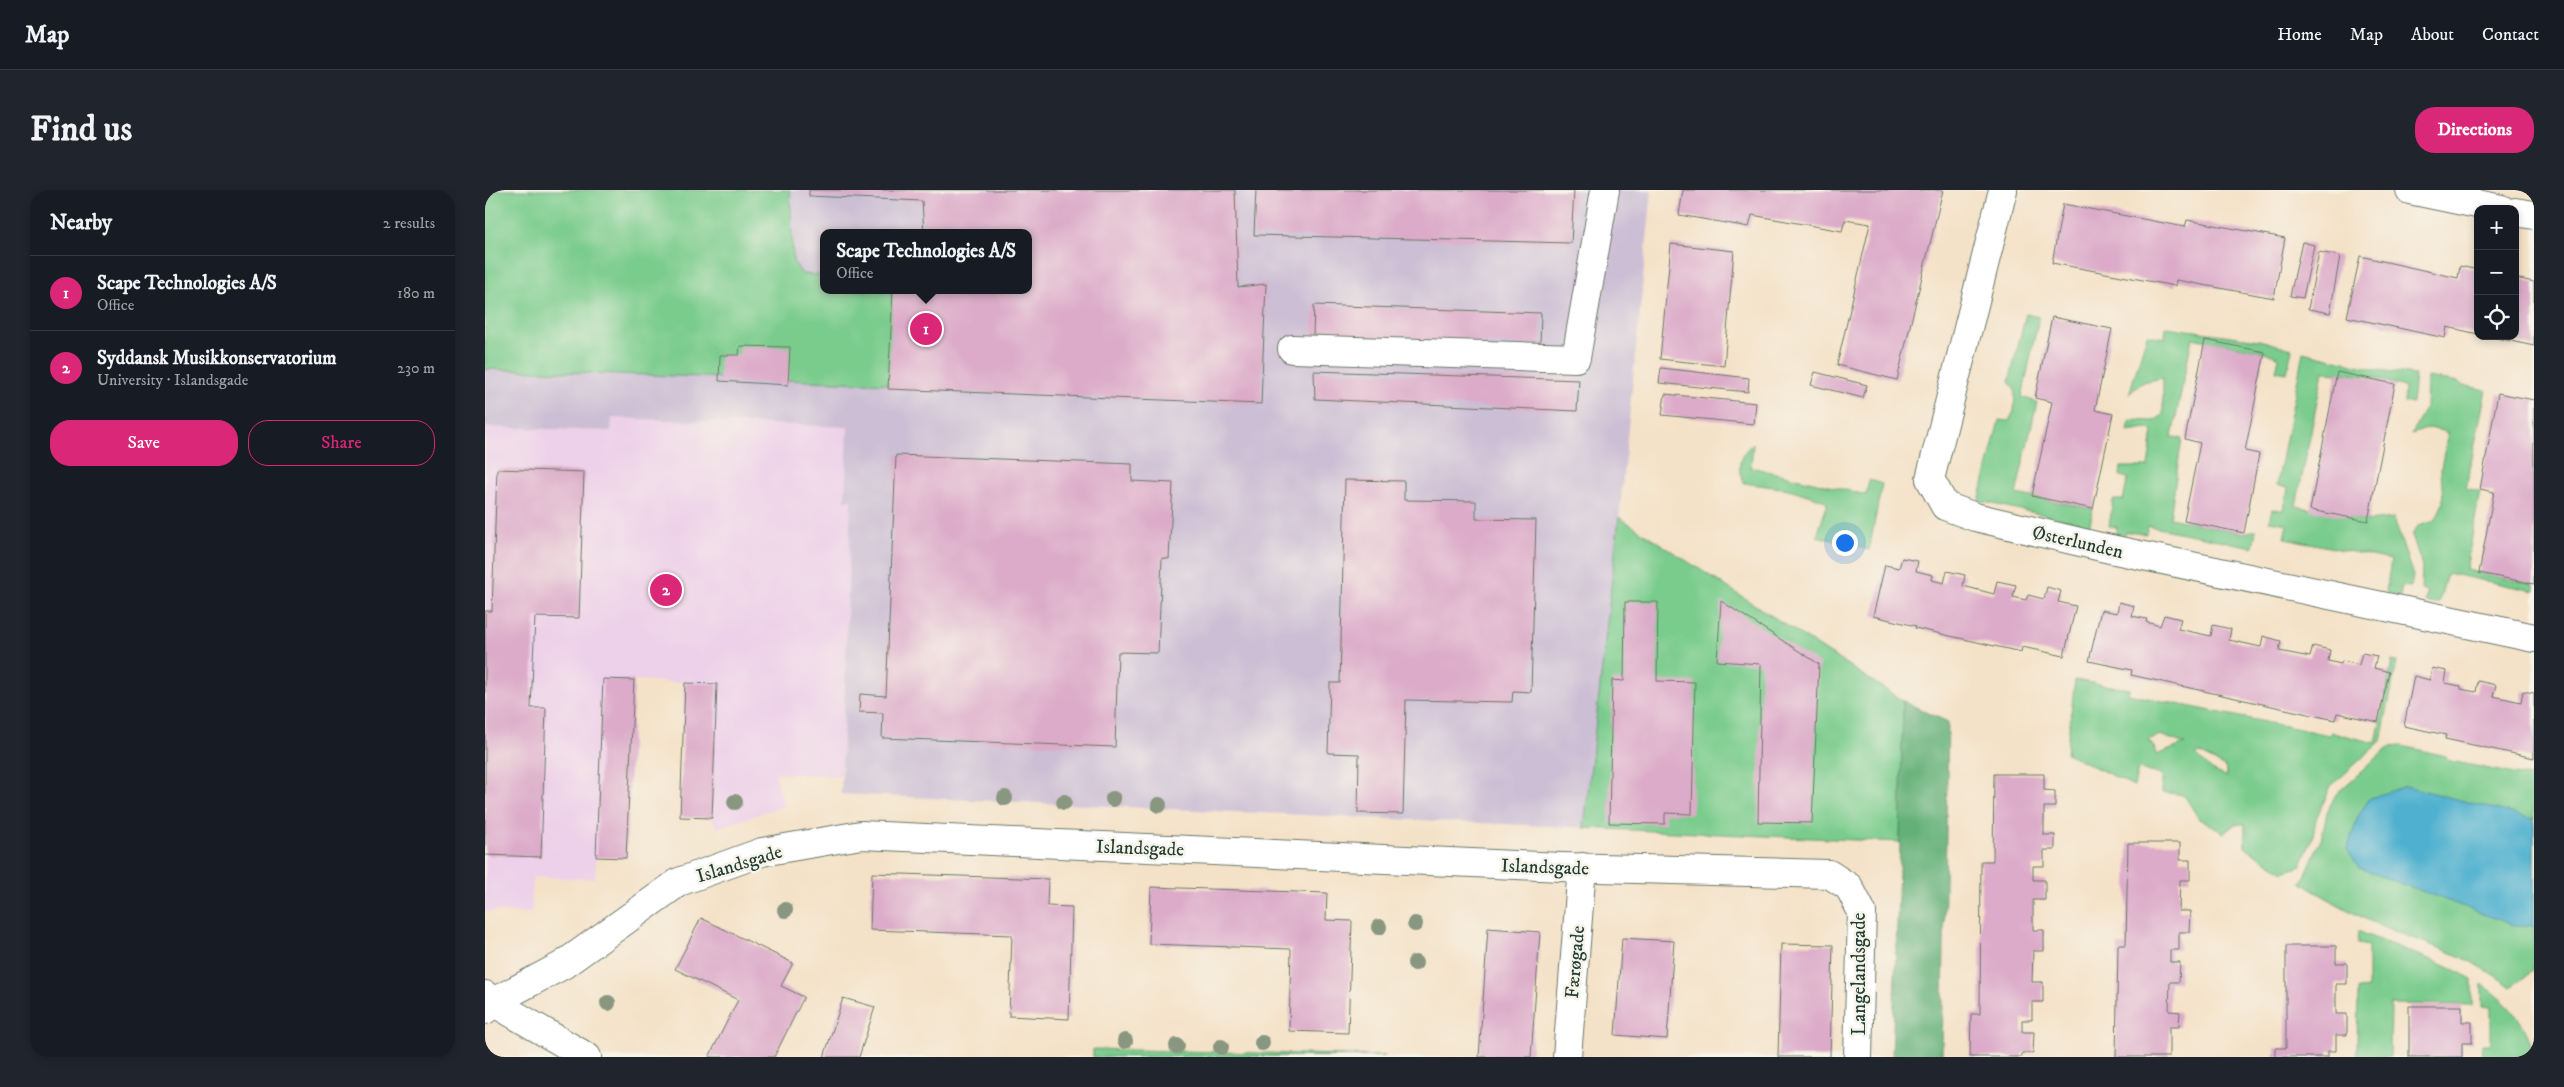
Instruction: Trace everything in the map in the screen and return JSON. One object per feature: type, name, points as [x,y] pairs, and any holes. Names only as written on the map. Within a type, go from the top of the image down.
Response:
[{"type":"street","points":[[1292,348],[1576,358],[1605,190]]},
{"type":"street","name":"Østerlunden","points":[[2003,190],[1930,479],[1945,506],[1975,517],[2096,546],[2534,638]]},
{"type":"street","points":[[2410,190],[2482,205]]},
{"type":"street","points":[[2519,213],[2534,215]]},
{"type":"street","name":"Islandsgade","points":[[488,1002],[563,965],[679,882],[762,852],[861,835],[1582,867],[1829,874]]},
{"type":"street","name":"Færøgade","points":[[1567,1057],[1582,867]]},
{"type":"street","name":"Langelandsgade","points":[[1829,874],[1849,887],[1862,912],[1858,1057]]},
{"type":"street","points":[[488,1002],[587,1057]]},
{"type":"shaded area","points":[[485,190],[1652,190],[1619,517],[1903,701],[1900,842],[841,794],[851,500],[845,500],[848,427],[612,418],[611,431],[485,427]]},
{"type":"shaded area","points":[[612,418],[849,427],[845,499],[851,500],[841,776],[775,773],[784,806],[717,828],[712,818],[680,817],[684,683],[634,680],[626,858],[596,857],[595,879],[533,877],[531,913],[485,911],[485,427],[611,431]]},
{"type":"green space","points":[[485,190],[790,190],[793,261],[802,274],[820,275],[820,294],[894,294],[891,384],[485,369]]},
{"type":"green space","points":[[2026,314],[2039,317],[2022,397],[2037,402],[2016,494],[2093,509],[2089,530],[2081,529],[2081,523],[1979,501],[1999,420],[2009,421],[2014,411],[2015,390],[2009,382]]},
{"type":"green space","points":[[2166,327],[2259,340],[2292,349],[2287,373],[2276,371],[2279,358],[2265,352],[2192,338],[2172,437],[2182,438],[2170,518],[2243,533],[2256,530],[2253,547],[2148,526],[2146,534],[2126,532],[2123,539],[2115,537],[2117,527],[2109,526],[2113,500],[2123,500],[2128,478],[2120,476],[2121,467],[2148,467],[2153,431],[2146,428],[2128,431],[2130,420],[2154,421],[2163,415],[2163,378],[2142,382],[2129,394],[2147,335],[2165,338]]},
{"type":"green space","points":[[2303,352],[2378,370],[2415,375],[2412,404],[2404,402],[2405,388],[2396,384],[2365,376],[2323,372],[2296,506],[2368,521],[2394,518],[2413,576],[2411,587],[2402,586],[2400,597],[2386,592],[2391,560],[2285,538],[2288,524],[2269,521],[2272,509],[2284,510],[2288,488],[2277,485]]},
{"type":"green space","points":[[2427,377],[2459,382],[2462,385],[2486,390],[2466,488],[2480,492],[2466,570],[2534,584],[2534,591],[2447,573],[2439,602],[2436,604],[2425,602],[2427,592],[2421,590],[2422,566],[2412,535],[2418,526],[2435,521],[2443,503],[2441,468],[2448,432],[2429,428],[2412,434],[2426,406]]},
{"type":"green space","points":[[1753,443],[1751,467],[1866,495],[1869,480],[1882,484],[1869,550],[1817,536],[1827,505],[1826,501],[1789,489],[1744,483],[1739,466],[1740,461]]},
{"type":"green space","points":[[1619,517],[1903,701],[1900,842],[1584,828]]},
{"type":"green space","points":[[2392,661],[2397,662],[2381,741],[2331,786],[2316,819],[2313,835],[2301,866],[2284,872],[2245,847],[2245,824],[2235,824],[2224,833],[2199,819],[2184,795],[2162,792],[2162,775],[2138,769],[2134,786],[2066,753],[2075,680],[2129,689],[2128,694],[2329,735],[2331,732],[2376,743]],"holes":[[[2160,735],[2185,744],[2156,755],[2154,747],[2148,740]],[[2200,753],[2225,767],[2227,777],[2212,770],[2196,755]]]},
{"type":"green space","points":[[1903,701],[1948,722],[1942,1057],[1892,1057]]},
{"type":"green space","points":[[2402,746],[2446,756],[2446,760],[2534,778],[2534,970],[2511,987],[2468,961],[2370,921],[2302,883],[2322,836],[2327,812],[2336,794],[2389,747]]},
{"type":"green space","points":[[2358,931],[2444,965],[2472,979],[2472,1005],[2391,1004],[2390,1057],[2361,1057],[2357,1053],[2358,989],[2368,988],[2368,946],[2357,944]]},
{"type":"green space","points":[[2482,984],[2516,1015],[2527,1034],[2534,1057],[2481,1057],[2482,1044],[2491,1044],[2491,1007],[2482,1006]]},
{"type":"green space","points":[[1093,1049],[1385,1056],[1093,1057]]},
{"type":"water","points":[[2406,786],[2534,819],[2534,926],[2513,925],[2359,868],[2347,850],[2358,816],[2370,798]]},
{"type":"building","points":[[809,190],[1235,190],[1238,287],[1266,284],[1261,404],[888,389],[893,294],[1032,294],[1032,229],[924,229],[922,201],[809,196]]},
{"type":"building","points":[[1256,190],[1574,190],[1571,243],[1254,235]]},
{"type":"building","points":[[1683,190],[1943,190],[1897,380],[1837,365],[1870,224],[1845,220],[1842,231],[1752,215],[1749,227],[1679,215]]},
{"type":"building","points":[[2063,204],[2185,227],[2187,220],[2285,238],[2274,298],[2176,280],[2175,286],[2052,263]]},
{"type":"building","points":[[2302,242],[2314,245],[2303,298],[2290,296]]},
{"type":"building","points":[[1671,244],[1734,251],[1724,366],[1660,359]]},
{"type":"building","points":[[2319,252],[2340,256],[2330,313],[2308,309]]},
{"type":"building","points":[[2360,256],[2458,278],[2460,266],[2474,269],[2474,333],[2447,327],[2445,338],[2347,317]]},
{"type":"building","points":[[2519,279],[2534,282],[2534,346],[2506,340],[2519,340]]},
{"type":"building","points":[[1314,305],[1541,313],[1540,345],[1313,336]]},
{"type":"building","points":[[2052,317],[2112,329],[2095,410],[2113,414],[2093,509],[2032,496],[2052,402],[2035,398]]},
{"type":"building","points":[[2205,340],[2265,352],[2245,451],[2259,454],[2244,533],[2184,521],[2200,443],[2185,439]]},
{"type":"building","points":[[740,346],[790,347],[788,385],[719,381],[720,355],[739,355]]},
{"type":"building","points":[[1661,368],[1749,378],[1748,392],[1659,383]]},
{"type":"building","points":[[1314,371],[1579,380],[1577,411],[1315,399]]},
{"type":"building","points":[[1815,372],[1867,385],[1863,398],[1811,385]]},
{"type":"building","points":[[2337,372],[2395,384],[2368,521],[2310,510]]},
{"type":"building","points":[[2498,393],[2534,400],[2534,584],[2479,573],[2494,492],[2480,489]]},
{"type":"building","points":[[1665,394],[1756,403],[1754,424],[1662,415]]},
{"type":"building","points":[[896,455],[1132,464],[1132,481],[1173,483],[1169,559],[1162,558],[1158,653],[1118,652],[1115,747],[882,738],[883,713],[859,712],[860,694],[886,696]]},
{"type":"building","points":[[497,469],[584,472],[579,618],[535,617],[531,708],[546,708],[541,857],[485,855],[485,611],[492,611]]},
{"type":"building","points":[[1345,480],[1404,481],[1404,500],[1476,501],[1476,519],[1536,520],[1531,692],[1513,691],[1512,702],[1406,700],[1403,814],[1358,813],[1359,754],[1328,753],[1330,683],[1340,683]]},
{"type":"building","points":[[1902,558],[1918,561],[1916,571],[1933,575],[1932,580],[1944,583],[1947,571],[1965,575],[1963,586],[1994,594],[1997,581],[2016,585],[2013,597],[2026,600],[2028,595],[2044,599],[2047,587],[2061,591],[2058,602],[2076,606],[2064,656],[2022,647],[2021,652],[1915,628],[1916,626],[1873,616],[1885,565],[1899,568]]},
{"type":"building","points":[[1721,601],[1819,664],[1812,823],[1758,822],[1761,664],[1717,661]]},
{"type":"building","points":[[1625,602],[1658,602],[1657,681],[1695,682],[1692,814],[1665,813],[1665,824],[1609,823],[1612,680],[1624,681]]},
{"type":"building","points":[[2119,602],[2134,606],[2132,616],[2147,619],[2146,622],[2160,626],[2164,615],[2181,619],[2178,629],[2211,636],[2213,625],[2231,629],[2229,640],[2261,647],[2263,636],[2281,641],[2279,651],[2310,657],[2313,646],[2330,650],[2328,661],[2341,664],[2342,661],[2359,665],[2362,653],[2377,656],[2374,668],[2389,672],[2378,722],[2337,713],[2335,720],[2131,675],[2132,670],[2089,661],[2101,610],[2117,613]]},
{"type":"building","points":[[2432,668],[2447,671],[2445,683],[2461,686],[2461,689],[2476,692],[2478,681],[2496,685],[2493,696],[2521,702],[2523,691],[2534,693],[2534,758],[2445,739],[2446,735],[2404,726],[2414,676],[2430,680]]},
{"type":"building","points":[[603,679],[634,680],[626,858],[596,857]]},
{"type":"building","points":[[685,683],[717,684],[712,818],[680,817]]},
{"type":"building","points":[[1994,774],[2044,774],[2044,790],[2055,791],[2055,807],[2044,807],[2044,835],[2055,835],[2055,850],[2044,850],[2044,866],[2033,866],[2033,880],[2045,880],[2045,900],[2033,900],[2033,930],[2044,930],[2044,951],[2033,951],[2032,982],[2043,982],[2043,1002],[2032,1002],[2032,1020],[2022,1020],[2022,1032],[2034,1032],[2033,1053],[2022,1053],[2022,1057],[1970,1057],[1971,1014],[1980,1014],[1981,861],[1993,861]]},
{"type":"building","points":[[2128,843],[2180,843],[2180,860],[2190,860],[2190,880],[2180,880],[2179,911],[2190,911],[2189,932],[2179,932],[2179,950],[2170,950],[2170,962],[2180,962],[2179,982],[2170,982],[2169,1011],[2180,1012],[2179,1027],[2169,1027],[2169,1057],[2116,1057],[2118,945],[2126,945]]},
{"type":"building","points":[[872,873],[1048,879],[1047,906],[1072,907],[1069,1019],[1009,1016],[1012,935],[870,930]]},
{"type":"building","points":[[1151,887],[1327,893],[1326,920],[1352,921],[1348,1033],[1289,1031],[1291,949],[1149,944]]},
{"type":"building","points":[[701,918],[793,963],[781,986],[804,997],[774,1057],[709,1057],[738,1000],[675,969]]},
{"type":"building","points":[[1488,928],[1540,932],[1531,1057],[1479,1057]]},
{"type":"building","points":[[1622,938],[1674,941],[1667,1039],[1615,1035]]},
{"type":"building","points":[[1781,944],[1833,945],[1830,1057],[1778,1057]]},
{"type":"building","points":[[2286,946],[2336,946],[2336,963],[2347,963],[2347,984],[2336,984],[2336,1014],[2347,1014],[2347,1035],[2336,1035],[2336,1051],[2328,1051],[2328,1057],[2275,1057],[2275,1048],[2286,1048]]},
{"type":"building","points":[[843,998],[875,1007],[859,1057],[824,1057]]},
{"type":"building","points":[[2409,1006],[2462,1006],[2462,1022],[2472,1022],[2472,1043],[2462,1043],[2462,1057],[2409,1057]]},
{"type":"place","name":"Scape Technologies A/S","points":[[926,329]]},
{"type":"place","name":"Syddansk Musikkonservatorium","points":[[666,590]]}]
